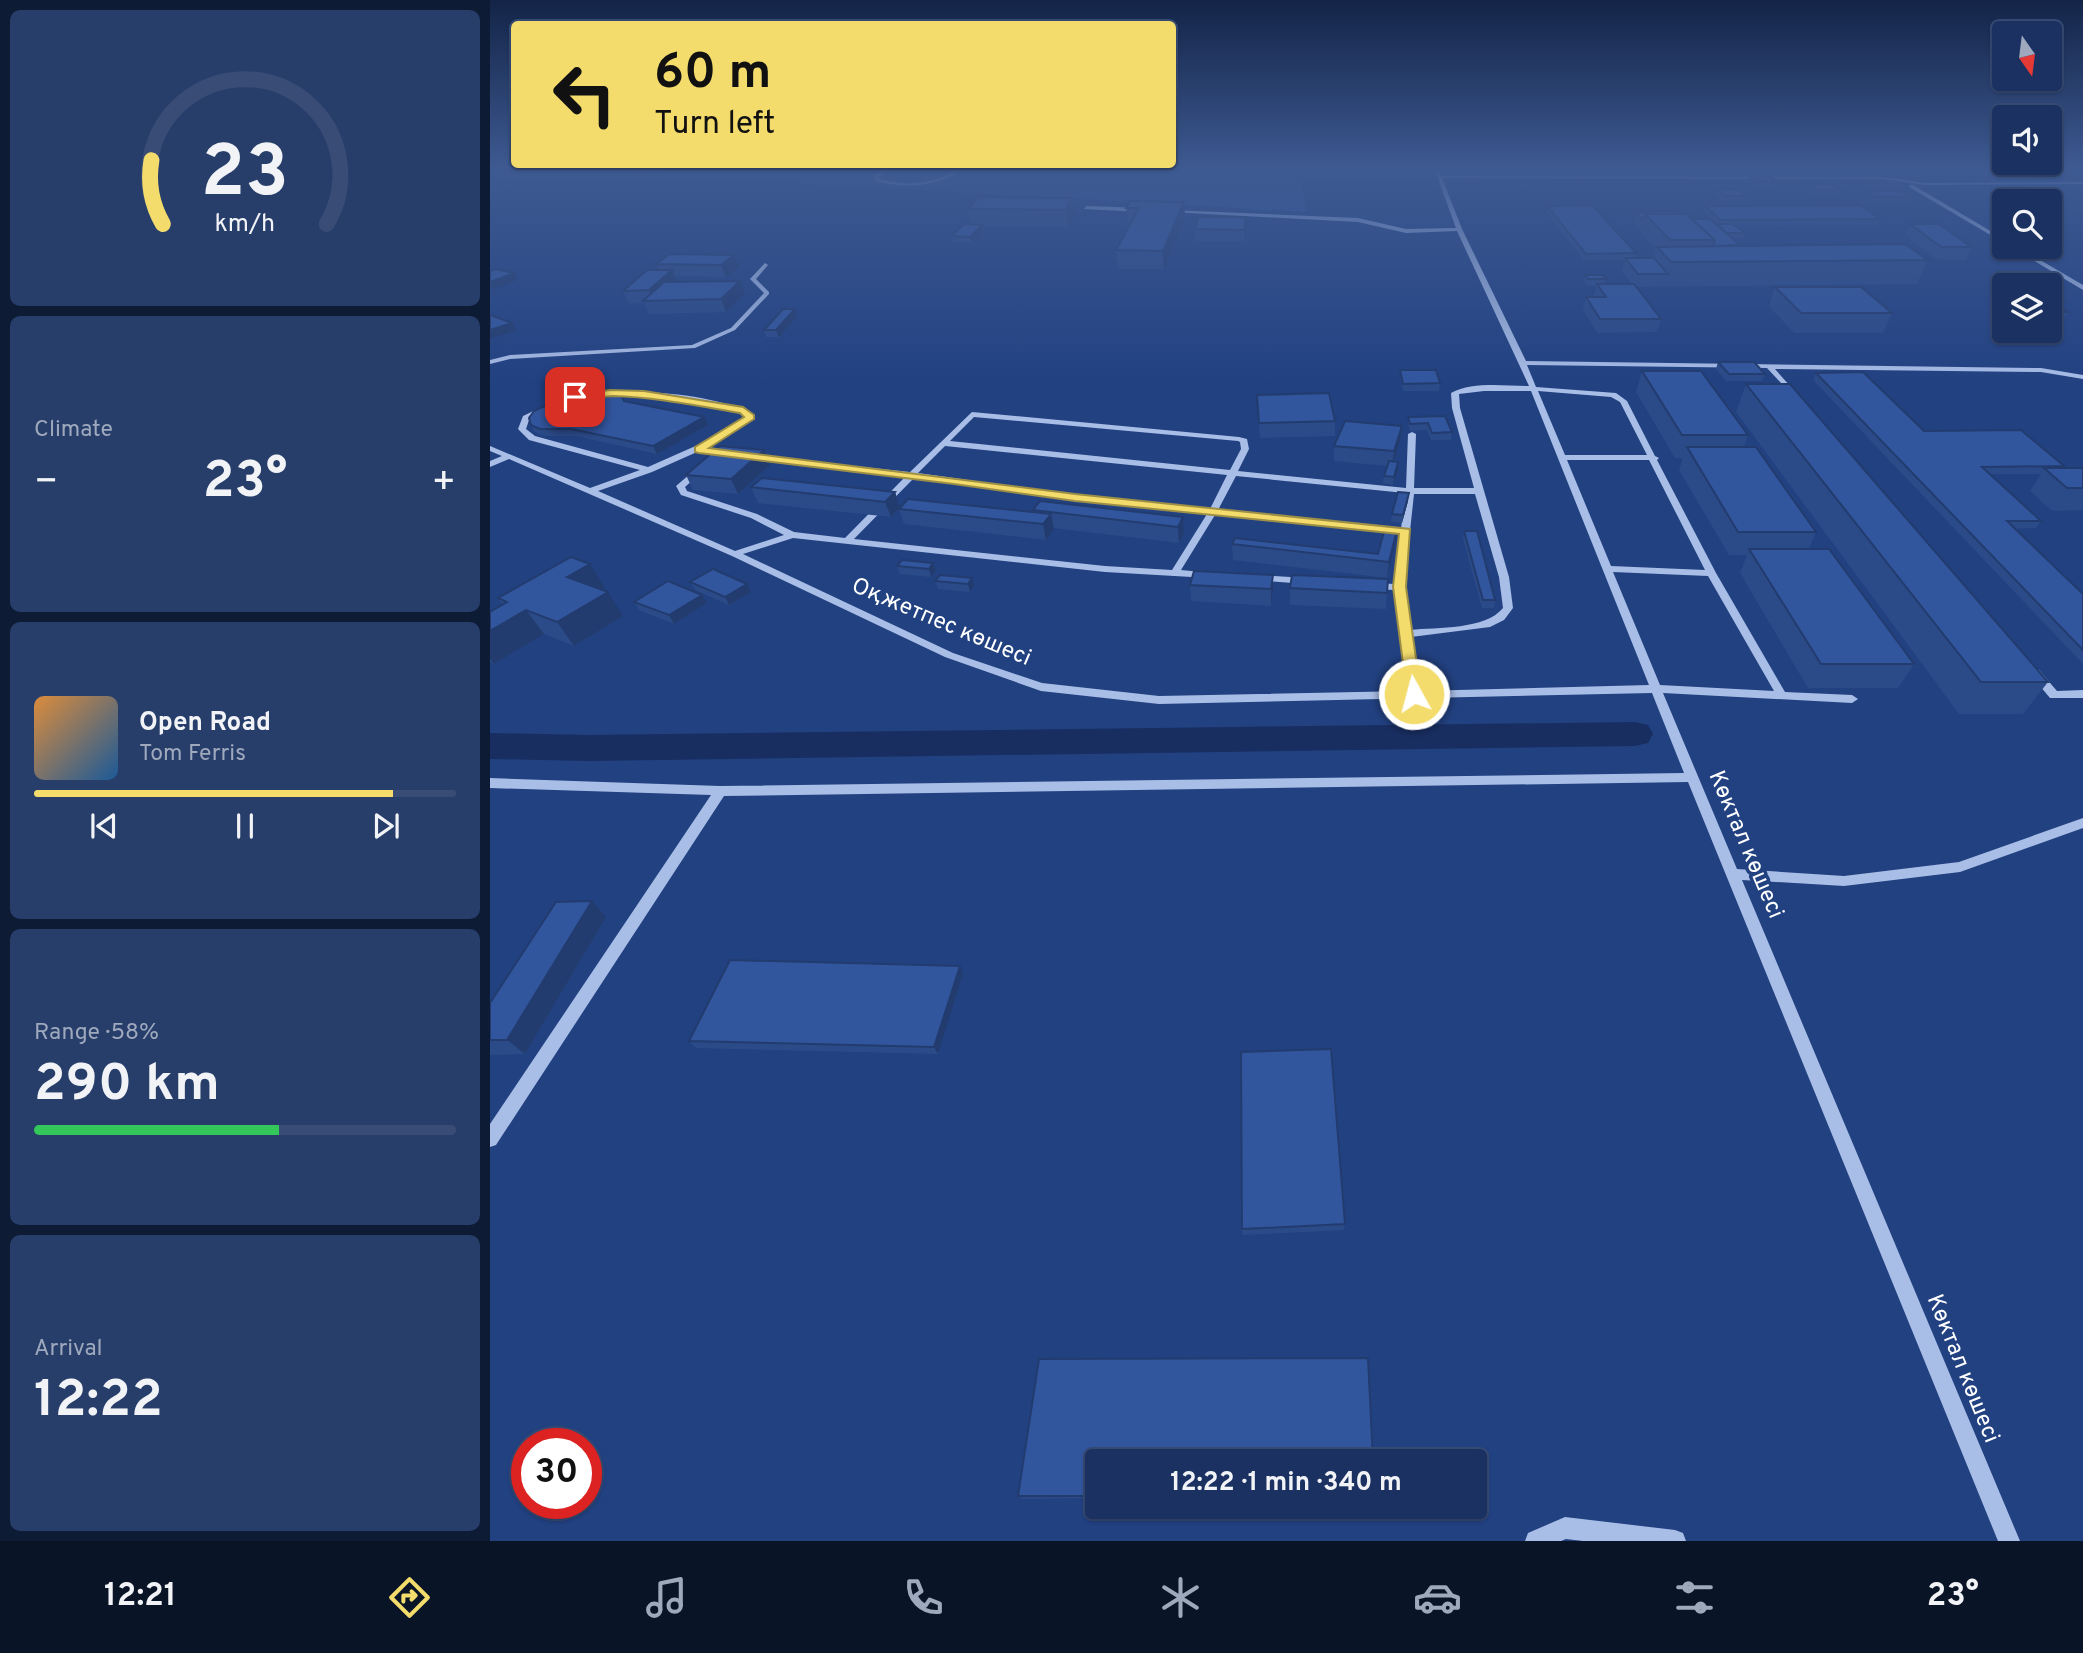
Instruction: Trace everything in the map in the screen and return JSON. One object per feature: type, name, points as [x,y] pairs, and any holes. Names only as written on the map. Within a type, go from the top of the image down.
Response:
[{"type":"street","name":"Көктал көшесі","points":[[1465,240],[1523,362],[1692,778],[2009,1541]]},
{"type":"street","points":[[2034,259],[2083,288]]},
{"type":"street","points":[[490,362],[510,357],[693,347],[733,329],[767,293],[753,279],[765,265]]},
{"type":"street","points":[[1523,362],[2041,370],[2083,377]]},
{"type":"street","points":[[1406,634],[1486,625],[1500,618],[1508,608],[1504,577],[1456,408],[1455,394],[1462,389],[1503,387],[1614,395],[1623,401],[1711,573],[1782,696]]},
{"type":"street","points":[[586,396],[609,393],[644,394],[743,410],[751,417],[699,450],[591,491]]},
{"type":"street","points":[[555,404],[527,416],[522,429],[531,438],[649,470]]},
{"type":"street","points":[[847,541],[908,475],[972,414],[1244,441],[1245,449],[1213,511],[1175,573]]},
{"type":"street","points":[[1412,434],[1410,491],[1399,587],[1414,694]]},
{"type":"street","points":[[943,443],[1410,491],[1479,491]]},
{"type":"street","name":"Оқжетпес көшесі","points":[[490,448],[735,555],[949,655],[1041,687],[1159,699],[1658,689],[1852,699]]},
{"type":"street","points":[[699,450],[1075,498],[1406,531]]},
{"type":"street","points":[[724,453],[680,486],[684,493],[754,516],[792,535],[1105,569],[1214,576]]},
{"type":"street","points":[[490,464],[510,456]]},
{"type":"street","points":[[1561,457],[1654,458]]},
{"type":"street","points":[[735,555],[792,535]]},
{"type":"street","points":[[1608,569],[1711,573]]},
{"type":"street","points":[[1241,577],[1320,582]]},
{"type":"street","points":[[1360,585],[1399,587]]},
{"type":"street","points":[[490,783],[720,791],[1692,778]]},
{"type":"street","points":[[490,1139],[720,791]]},
{"type":"street","points":[[1734,874],[1844,881],[1960,867],[2083,823]]},
{"type":"street","points":[[1536,1541],[1565,1528],[1675,1541]]},
{"type":"lane","points":[[1769,366],[1805,407]]},
{"type":"lane","points":[[2027,664],[2054,695],[2083,694]]},
{"type":"building","points":[[1122,240],[1168,240],[1163,251],[1116,250]]},
{"type":"building","points":[[1575,240],[1624,240],[1636,253],[1586,254]]},
{"type":"building","points":[[1715,240],[1734,240],[1740,245],[1713,246]]},
{"type":"building","points":[[1931,240],[1961,240],[1971,247],[1941,247]]},
{"type":"building","points":[[1905,244],[1928,260],[1671,262],[1657,247]]},
{"type":"building","points":[[670,254],[734,255],[721,265],[656,264]]},
{"type":"building","points":[[1625,258],[1654,258],[1668,274],[1638,274]]},
{"type":"building","points":[[495,269],[514,273],[490,282],[490,271]]},
{"type":"building","points":[[647,270],[672,270],[649,290],[623,291]]},
{"type":"building","points":[[1585,275],[1603,275],[1606,279],[1588,279]]},
{"type":"building","points":[[740,281],[721,299],[643,301],[664,282]]},
{"type":"building","points":[[1597,284],[1634,284],[1661,319],[1600,319],[1586,297],[1606,297]]},
{"type":"building","points":[[1775,287],[1861,287],[1892,313],[1801,313]]},
{"type":"building","points":[[783,309],[795,309],[776,330],[764,330]]},
{"type":"building","points":[[490,315],[512,323],[490,330]]},
{"type":"building","points":[[1718,362],[1754,362],[1765,374],[1729,374]]},
{"type":"building","points":[[1400,370],[1436,370],[1440,383],[1403,384]]},
{"type":"building","points":[[1642,371],[1701,371],[1748,435],[1682,435]]},
{"type":"building","points":[[1863,372],[1924,431],[2021,430],[2064,466],[1982,467],[2041,521],[2007,521],[2083,594],[2083,650],[1816,373]]},
{"type":"building","points":[[1746,384],[1790,384],[2048,682],[1981,682]]},
{"type":"building","points":[[598,392],[613,393],[624,401],[704,417],[653,446],[571,429],[540,429],[531,425],[529,418],[534,411],[563,397]]},
{"type":"building","points":[[1329,393],[1335,421],[1259,423],[1257,395]]},
{"type":"building","points":[[1445,416],[1452,432],[1432,433],[1428,423],[1410,424],[1408,417]]},
{"type":"building","points":[[1345,421],[1402,426],[1394,451],[1334,446]]},
{"type":"building","points":[[720,446],[764,450],[731,479],[686,475]]},
{"type":"building","points":[[1687,447],[1756,447],[1816,532],[1738,532]]},
{"type":"building","points":[[1389,461],[1398,462],[1394,477],[1384,476]]},
{"type":"building","points":[[2044,468],[2083,468],[2083,488],[2067,488]]},
{"type":"building","points":[[762,478],[895,492],[885,502],[751,487]]},
{"type":"building","points":[[1398,492],[1409,493],[1403,515],[1392,514]]},
{"type":"building","points":[[908,499],[1051,514],[1043,524],[899,509]]},
{"type":"building","points":[[1040,501],[1183,517],[1178,527],[1033,510]]},
{"type":"building","points":[[1385,528],[1397,530],[1389,562],[1232,544],[1235,538],[1378,554]]},
{"type":"building","points":[[1464,531],[1477,531],[1495,600],[1483,600]]},
{"type":"building","points":[[1749,549],[1829,549],[1914,664],[1821,664]]},
{"type":"building","points":[[571,557],[590,564],[567,577],[608,592],[557,622],[526,610],[490,631],[490,612],[507,602],[498,598]]},
{"type":"building","points":[[902,560],[933,563],[929,569],[897,566]]},
{"type":"building","points":[[713,569],[747,584],[725,597],[690,582]]},
{"type":"building","points":[[1194,571],[1273,575],[1271,589],[1190,585]]},
{"type":"building","points":[[940,575],[972,578],[968,584],[935,581]]},
{"type":"building","points":[[1292,575],[1388,579],[1387,593],[1290,588]]},
{"type":"building","points":[[668,581],[702,595],[669,615],[634,602]]},
{"type":"building","points":[[592,901],[507,1040],[490,1040],[490,1003],[556,902]]},
{"type":"building","points":[[730,960],[960,966],[934,1047],[689,1041]]},
{"type":"building","points":[[1331,1049],[1345,1224],[1242,1229],[1241,1052]]},
{"type":"building","points":[[1368,1358],[1372,1449],[1085,1449],[1085,1496],[1018,1496],[1039,1359]]},
{"type":"waterway","points":[[490,746],[589,748],[1635,734]]},
{"type":"route","points":[[575,397],[609,393],[644,394],[743,410],[751,417],[699,450],[954,480],[1075,498],[1406,531],[1399,587],[1414,694]]}]
